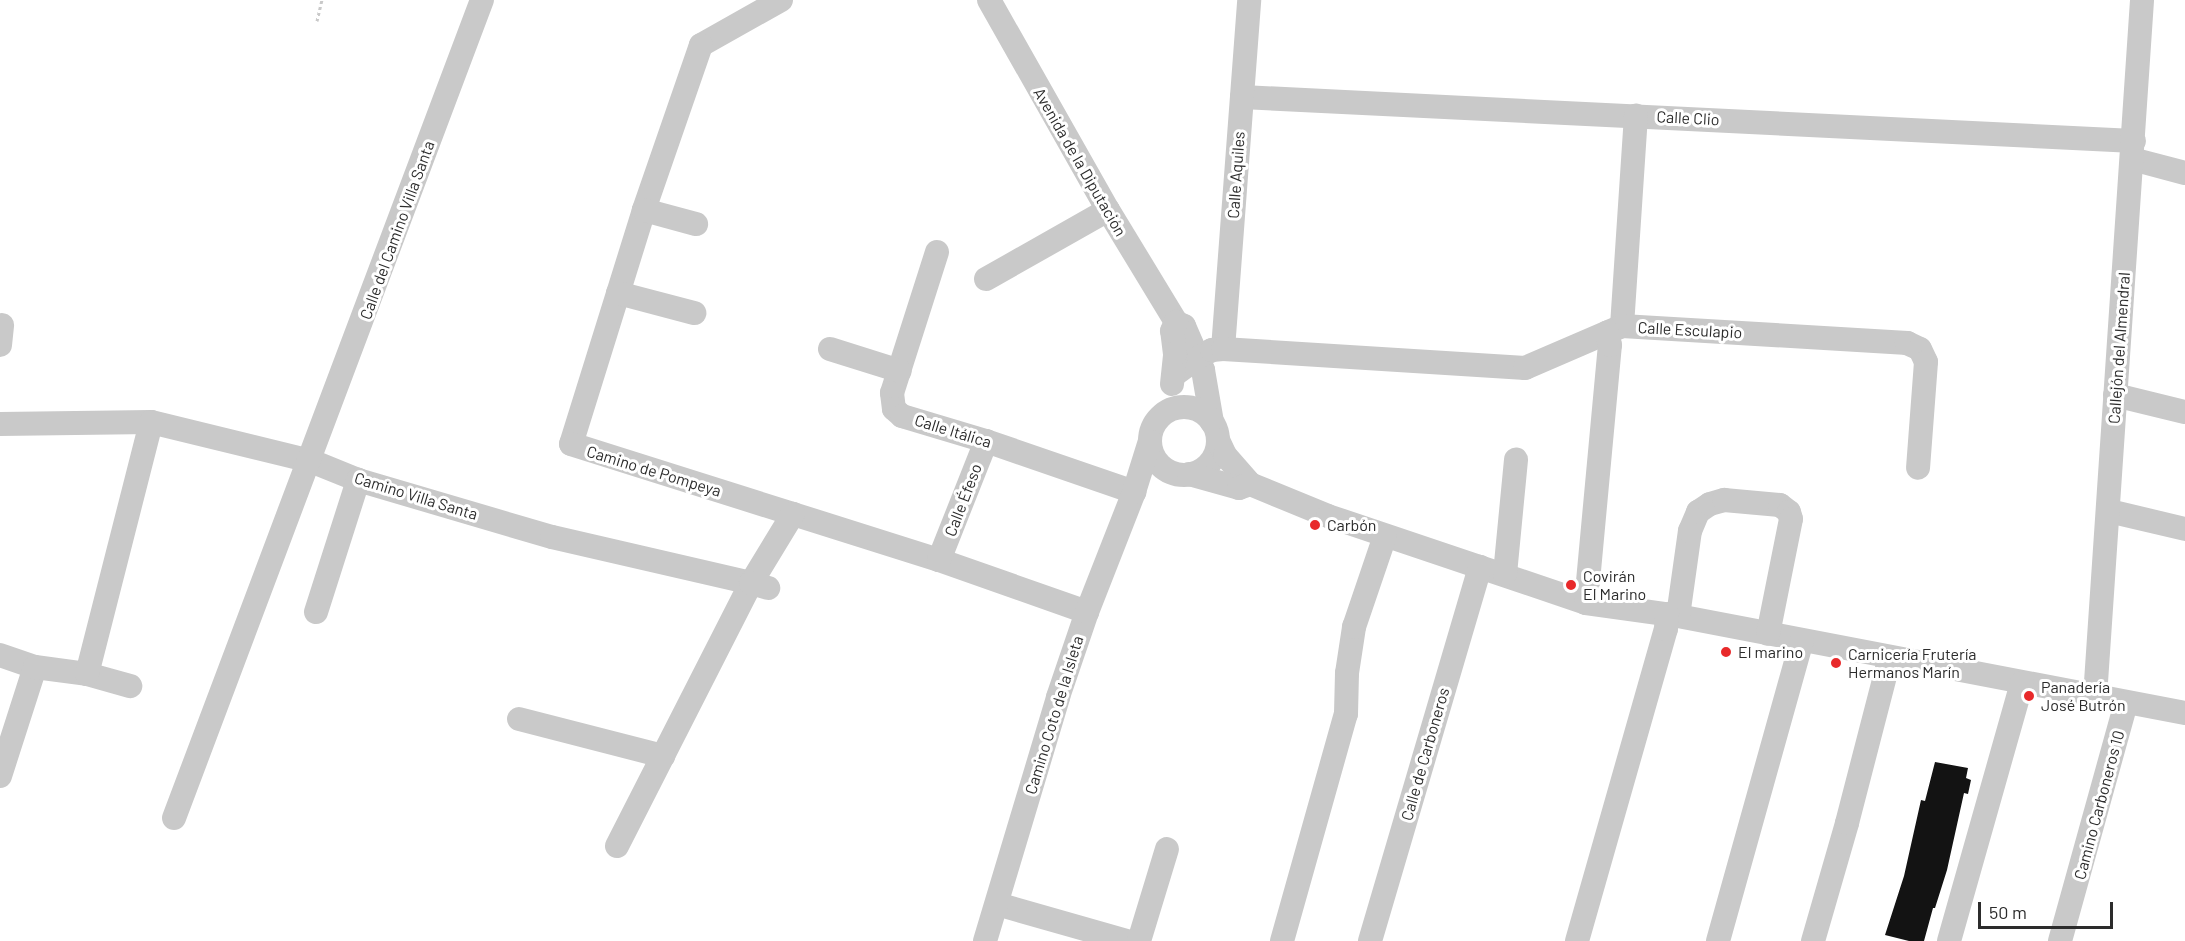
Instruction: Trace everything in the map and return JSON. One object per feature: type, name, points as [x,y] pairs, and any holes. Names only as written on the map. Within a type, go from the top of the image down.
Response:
[{"type":"street","name":"Calle del Camino Villa Santa","points":[[174,818],[311,460],[482,0]]},
{"type":"street","name":"Camino de Pompeya","points":[[781,0],[701,45],[644,210],[571,444],[939,560],[1086,612]]},
{"type":"street","name":"Avenida de la Diputación","points":[[989,0],[1108,210],[1176,322],[1184,326],[1199,357],[1215,431],[1225,455],[1250,484],[1328,516],[1586,603],[1673,615],[2185,713]]},
{"type":"street","name":"Calle Aquiles","points":[[1222,349],[1249,0]]},
{"type":"street","name":"Callejón del Almendral","points":[[2095,697],[2142,0]]},
{"type":"street","name":"Calle Clio","points":[[1242,97],[1636,115],[2133,150],[2185,173]]},
{"type":"street","points":[[1586,603],[1610,345],[1614,329],[1636,115]]},
{"type":"street","points":[[644,210],[696,224]]},
{"type":"street","points":[[986,279],[1108,210]]},
{"type":"street","name":"Calle Itálica","points":[[937,252],[891,398],[898,413],[1134,492]]},
{"type":"street","points":[[618,293],[694,313]]},
{"type":"street","points":[[1162,416],[1170,396],[1174,375],[1175,354],[1172,331],[1176,322]]},
{"type":"street","name":"Calle Esculapio","points":[[1174,375],[1199,357],[1212,350],[1222,349],[1525,368],[1614,329],[1914,345],[1924,355],[1926,362],[1918,468]]},
{"type":"street","points":[[830,349],[900,371]]},
{"type":"street","points":[[2115,395],[2185,412]]},
{"type":"street","points":[[1134,492],[1157,480],[1184,475],[1206,466],[1217,450],[1215,431],[1198,410],[1188,407],[1170,410],[1162,416],[1155,423],[1150,441],[1152,451],[1162,467],[1184,475]]},
{"type":"street","name":"Camino Villa Santa","points":[[0,424],[151,422],[311,460],[358,480],[552,537],[759,586]]},
{"type":"street","points":[[87,674],[151,422]]},
{"type":"street","name":"Calle Éfeso","points":[[939,560],[986,441]]},
{"type":"street","name":"Camino Coto de la Isleta","points":[[985,941],[1058,697],[1086,612],[1134,492],[1150,441]]},
{"type":"street","points":[[1504,574],[1516,460]]},
{"type":"street","name":"Avenida de la Diputación","points":[[1184,475],[1239,488],[1250,484]]},
{"type":"street","points":[[316,612],[358,480]]},
{"type":"street","points":[[1577,941],[1666,629],[1673,615],[1690,531],[1698,512],[1710,504],[1724,500],[1780,505],[1789,512],[1791,519],[1768,634]]},
{"type":"street","points":[[2109,511],[2185,529]]},
{"type":"street","points":[[617,846],[663,756],[759,586],[793,514]]},
{"type":"street","points":[[1282,941],[1346,714],[1347,673],[1354,627],[1385,536]]},
{"type":"street","name":"Calle de Carboneros","points":[[1370,941],[1480,567]]},
{"type":"street","points":[[1718,941],[1802,641]]},
{"type":"street","points":[[0,655],[35,667],[87,674],[130,686]]},
{"type":"street","points":[[1813,941],[1847,823],[1890,657]]},
{"type":"street","points":[[0,776],[35,667]]},
{"type":"street","points":[[1949,941],[2022,683]]},
{"type":"street","name":"Camino Carboneros 10","points":[[2060,941],[2108,775],[2126,703]]},
{"type":"street","points":[[519,719],[663,756]]},
{"type":"street","points":[[1139,941],[1167,849]]},
{"type":"street","points":[[997,904],[1126,941]]},
{"type":"path","points":[[317,21],[322,0]]},
{"type":"building","points":[[1935,762],[1968,768],[1966,778],[1971,780],[1968,794],[1964,793],[1947,870],[1924,941],[1909,941],[1885,935],[1904,876],[1921,800],[1925,801]]},
{"type":"place","name":"Carbón","points":[[1315,525]]},
{"type":"place","name":"Covirán El Marino","points":[[1571,585]]},
{"type":"place","name":"El marino","points":[[1726,652]]},
{"type":"place","name":"Carnicería Frutería Hermanos Marín","points":[[1836,663]]},
{"type":"place","name":"Panadería José Butrón","points":[[2029,696]]}]
